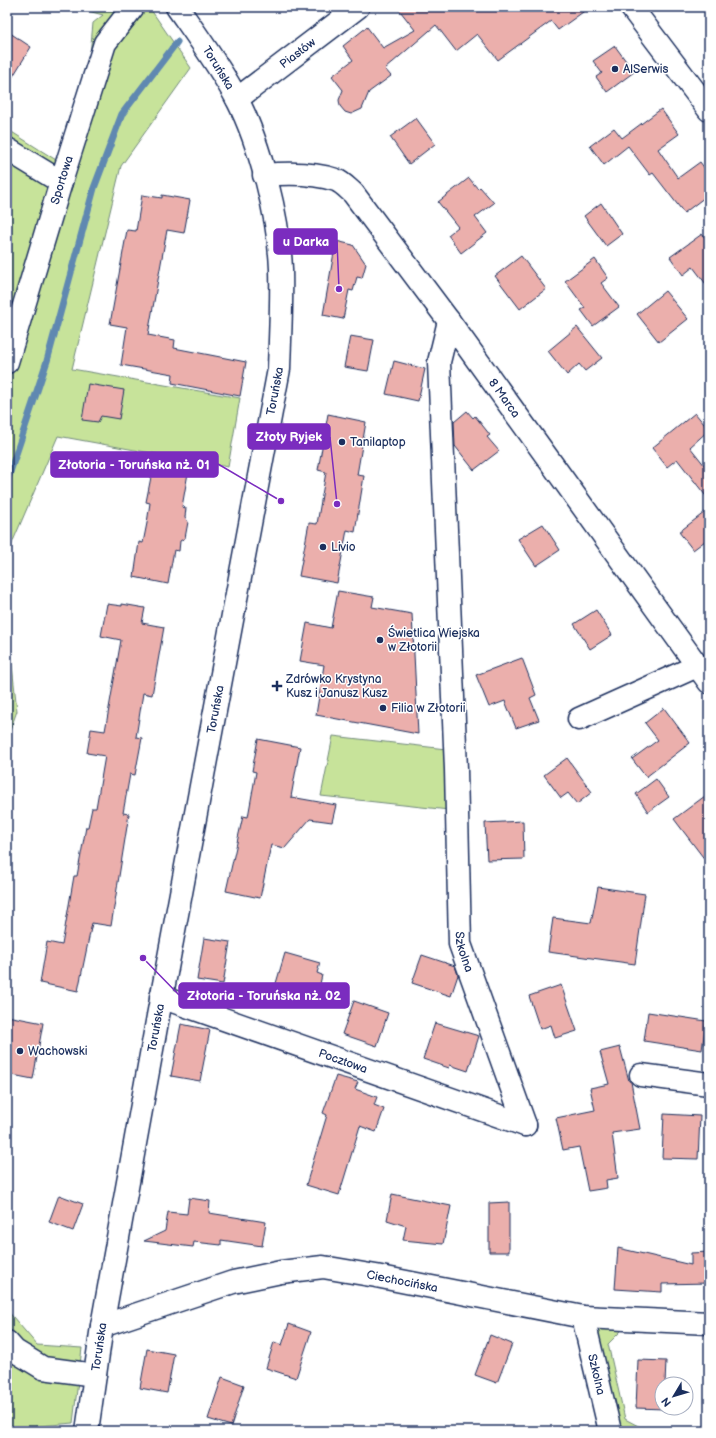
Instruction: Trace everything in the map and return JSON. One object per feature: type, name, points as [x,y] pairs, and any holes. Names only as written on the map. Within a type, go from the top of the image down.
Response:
[{"type":"street","name":"Sportowa","points":[[7,362],[60,182],[105,43],[133,7]]},
{"type":"street","name":"Toruńska","points":[[87,1431],[102,1326],[161,997],[278,369],[281,267],[274,215],[264,175],[253,137],[237,99],[198,36],[177,7]]},
{"type":"street","name":"Piastów","points":[[237,99],[358,7]]},
{"type":"street","points":[[630,7],[709,110]]},
{"type":"street","points":[[7,149],[60,182]]},
{"type":"street","name":"8 Marca","points":[[264,175],[276,174],[321,177],[337,181],[345,185],[365,207],[703,674]]},
{"type":"street","name":"Szkolna","points":[[448,321],[439,362],[456,768],[460,944],[525,1125]]},
{"type":"street","points":[[579,719],[703,674]]},
{"type":"street","name":"Pocztowa","points":[[161,997],[525,1125]]},
{"type":"street","points":[[641,1075],[709,1084]]},
{"type":"street","name":"Ciechocińska","points":[[102,1326],[233,1282],[281,1272],[323,1267],[583,1317],[709,1323]]},
{"type":"street","name":"Szkolna","points":[[583,1317],[610,1431]]},
{"type":"street","points":[[7,1342],[15,1351],[43,1368],[95,1375]]},
{"type":"green space","points":[[88,7],[149,7],[191,68],[121,166],[72,369],[240,398],[228,467],[58,436],[7,555],[7,129],[64,165],[90,55],[93,23],[103,15],[88,11]]},
{"type":"green space","points":[[7,619],[17,711],[7,739]]},
{"type":"green space","points":[[333,736],[446,749],[449,810],[321,796]]},
{"type":"green space","points":[[7,1310],[37,1345],[82,1348],[73,1423],[7,1429]]},
{"type":"green space","points":[[597,1329],[622,1330],[608,1344],[625,1419],[642,1428],[692,1431],[620,1431]]},
{"type":"building","points":[[397,7],[590,7],[558,30],[551,21],[498,60],[477,34],[456,51],[436,25],[385,69],[391,76],[369,92],[362,109],[351,114],[345,112],[340,106],[339,100],[343,90],[332,76],[353,60],[343,46],[367,27],[383,48],[415,30]]},
{"type":"building","points":[[7,31],[31,47],[7,86]]},
{"type":"building","points":[[615,46],[634,72],[607,92],[596,77],[602,73],[593,61]]},
{"type":"building","points":[[661,109],[679,134],[658,149],[678,178],[700,162],[709,174],[709,194],[684,213],[653,173],[650,175],[628,146],[604,165],[590,146],[614,128],[622,138]]},
{"type":"building","points":[[416,118],[435,144],[409,164],[390,137]]},
{"type":"building","points":[[469,178],[478,189],[480,187],[494,203],[475,217],[487,233],[461,253],[448,235],[458,227],[438,202]]},
{"type":"building","points":[[142,195],[162,198],[162,195],[190,200],[184,233],[167,230],[148,335],[175,340],[174,348],[246,362],[240,396],[172,383],[173,374],[121,365],[127,327],[110,324],[127,230],[136,231]]},
{"type":"building","points":[[601,203],[622,234],[606,246],[584,216]]},
{"type":"building","points":[[702,234],[709,243],[709,288],[693,267],[683,275],[670,257]]},
{"type":"building","points":[[336,241],[353,245],[366,264],[362,278],[357,277],[353,291],[349,290],[343,319],[323,315]]},
{"type":"building","points":[[521,256],[546,289],[520,309],[495,276]]},
{"type":"building","points":[[595,259],[608,278],[601,283],[619,307],[593,326],[581,310],[585,308],[565,281]]},
{"type":"building","points":[[665,291],[688,319],[659,342],[637,314]]},
{"type":"building","points":[[577,327],[602,358],[585,371],[579,364],[567,375],[548,351]]},
{"type":"building","points":[[350,336],[374,340],[368,371],[344,367]]},
{"type":"building","points":[[394,361],[425,369],[418,401],[386,394]]},
{"type":"building","points":[[88,384],[124,390],[119,419],[101,416],[98,422],[82,420]]},
{"type":"building","points":[[467,411],[473,418],[475,416],[490,435],[487,437],[499,451],[474,470],[455,446],[454,422]]},
{"type":"building","points":[[695,413],[709,430],[690,447],[709,471],[709,500],[677,459],[667,467],[652,448]]},
{"type":"building","points":[[328,414],[366,422],[357,475],[364,476],[355,532],[347,530],[337,583],[299,576],[309,523],[317,524],[326,472],[318,470]]},
{"type":"building","points":[[153,467],[188,473],[182,507],[186,508],[185,517],[188,522],[185,538],[180,541],[179,551],[174,550],[168,584],[134,577],[139,542],[143,543],[147,523],[150,503],[146,502]]},
{"type":"building","points":[[709,509],[709,538],[693,550],[679,532]]},
{"type":"building","points":[[543,524],[560,550],[536,566],[518,539]]},
{"type":"building","points":[[338,591],[374,597],[372,607],[412,614],[418,734],[316,715],[324,665],[300,661],[307,623],[331,628]]},
{"type":"building","points":[[107,604],[122,606],[122,604],[145,608],[142,623],[164,627],[152,695],[143,693],[136,737],[142,738],[135,775],[130,774],[123,813],[129,814],[111,926],[92,923],[78,991],[40,983],[47,942],[62,945],[74,876],[77,876],[86,827],[88,827],[92,808],[96,808],[105,756],[87,753],[91,729],[105,731],[121,640],[101,636]]},
{"type":"building","points":[[596,610],[612,635],[590,649],[574,624]]},
{"type":"building","points":[[522,658],[536,695],[530,698],[539,720],[516,728],[505,701],[489,707],[476,675]]},
{"type":"building","points":[[664,708],[690,743],[646,777],[632,759],[658,740],[645,723]]},
{"type":"building","points":[[258,739],[300,747],[291,797],[336,805],[332,822],[310,819],[285,848],[271,845],[260,898],[226,891],[243,816],[248,817],[256,772],[252,771]]},
{"type":"building","points":[[567,758],[592,792],[577,804],[568,793],[561,798],[544,775]]},
{"type":"building","points":[[656,779],[669,797],[648,812],[636,794]]},
{"type":"building","points":[[709,793],[709,865],[674,819]]},
{"type":"building","points":[[523,821],[524,859],[487,860],[485,823]]},
{"type":"building","points":[[598,887],[645,894],[635,964],[548,952],[553,918],[591,923]]},
{"type":"building","points":[[204,938],[230,942],[223,984],[197,980]]},
{"type":"building","points":[[285,953],[320,963],[317,973],[322,975],[316,1002],[302,998],[290,1006],[288,995],[274,990]]},
{"type":"building","points":[[422,955],[455,966],[458,975],[451,996],[412,983]]},
{"type":"building","points":[[561,985],[577,1031],[555,1038],[551,1025],[540,1029],[529,996]]},
{"type":"building","points":[[354,1001],[388,1013],[377,1046],[342,1034]]},
{"type":"building","points":[[648,1012],[706,1021],[702,1050],[644,1041]]},
{"type":"building","points":[[7,1016],[43,1023],[33,1079],[7,1074]]},
{"type":"building","points":[[435,1023],[479,1036],[468,1071],[450,1065],[449,1068],[423,1059]]},
{"type":"building","points":[[181,1024],[210,1030],[200,1081],[171,1076]]},
{"type":"building","points":[[620,1047],[629,1081],[631,1082],[640,1129],[612,1133],[618,1178],[606,1180],[607,1188],[588,1191],[579,1147],[563,1150],[556,1118],[595,1110],[590,1088],[609,1084],[600,1052]]},
{"type":"building","points":[[336,1076],[358,1082],[355,1089],[377,1097],[374,1105],[384,1109],[376,1132],[360,1126],[339,1195],[306,1185],[327,1115],[323,1113]]},
{"type":"building","points":[[664,1114],[700,1116],[698,1159],[662,1158]]},
{"type":"building","points":[[392,1194],[451,1206],[443,1244],[403,1240],[406,1226],[387,1220]]},
{"type":"building","points":[[59,1195],[83,1204],[73,1231],[49,1222]]},
{"type":"building","points":[[189,1198],[210,1201],[209,1213],[266,1222],[262,1246],[221,1240],[221,1245],[194,1242],[193,1247],[144,1241],[165,1231],[168,1212],[187,1214]]},
{"type":"building","points":[[509,1202],[509,1252],[489,1252],[489,1203]]},
{"type":"building","points":[[618,1248],[691,1265],[691,1253],[709,1252],[709,1283],[662,1284],[662,1292],[615,1289]]},
{"type":"building","points":[[289,1324],[311,1332],[296,1378],[266,1368],[274,1342],[282,1345]]},
{"type":"building","points":[[490,1335],[512,1344],[497,1383],[475,1375]]},
{"type":"building","points":[[147,1349],[174,1354],[167,1393],[140,1388]]},
{"type":"building","points":[[638,1360],[666,1361],[665,1376],[654,1376],[654,1409],[636,1408]]},
{"type":"building","points":[[222,1377],[244,1385],[231,1426],[208,1419]]},
{"type":"waterway","points":[[7,481],[47,361],[94,188],[122,114],[177,42]]},
{"type":"place","name":"AlSerwis","points":[[615,69]]},
{"type":"place","name":"u Darka","points":[[339,289]]},
{"type":"place","name":"Tanilaptop","points":[[342,442]]},
{"type":"place","name":"Złotoria - Toruńska nż. 01","points":[[281,501]]},
{"type":"place","name":"Złoty Ryjek","points":[[337,504]]},
{"type":"place","name":"Livio","points":[[323,547]]},
{"type":"place","name":"Świetlica Wiejska w Złotorii","points":[[380,640]]},
{"type":"place","name":"Zdrówko Krystyna Kusz i Janusz Kusz","points":[[277,686]]},
{"type":"place","name":"Filia w Złotorii","points":[[383,708]]},
{"type":"place","name":"Złotoria - Toruńska nż. 02","points":[[143,958]]},
{"type":"place","name":"Wachowski","points":[[20,1051]]}]
